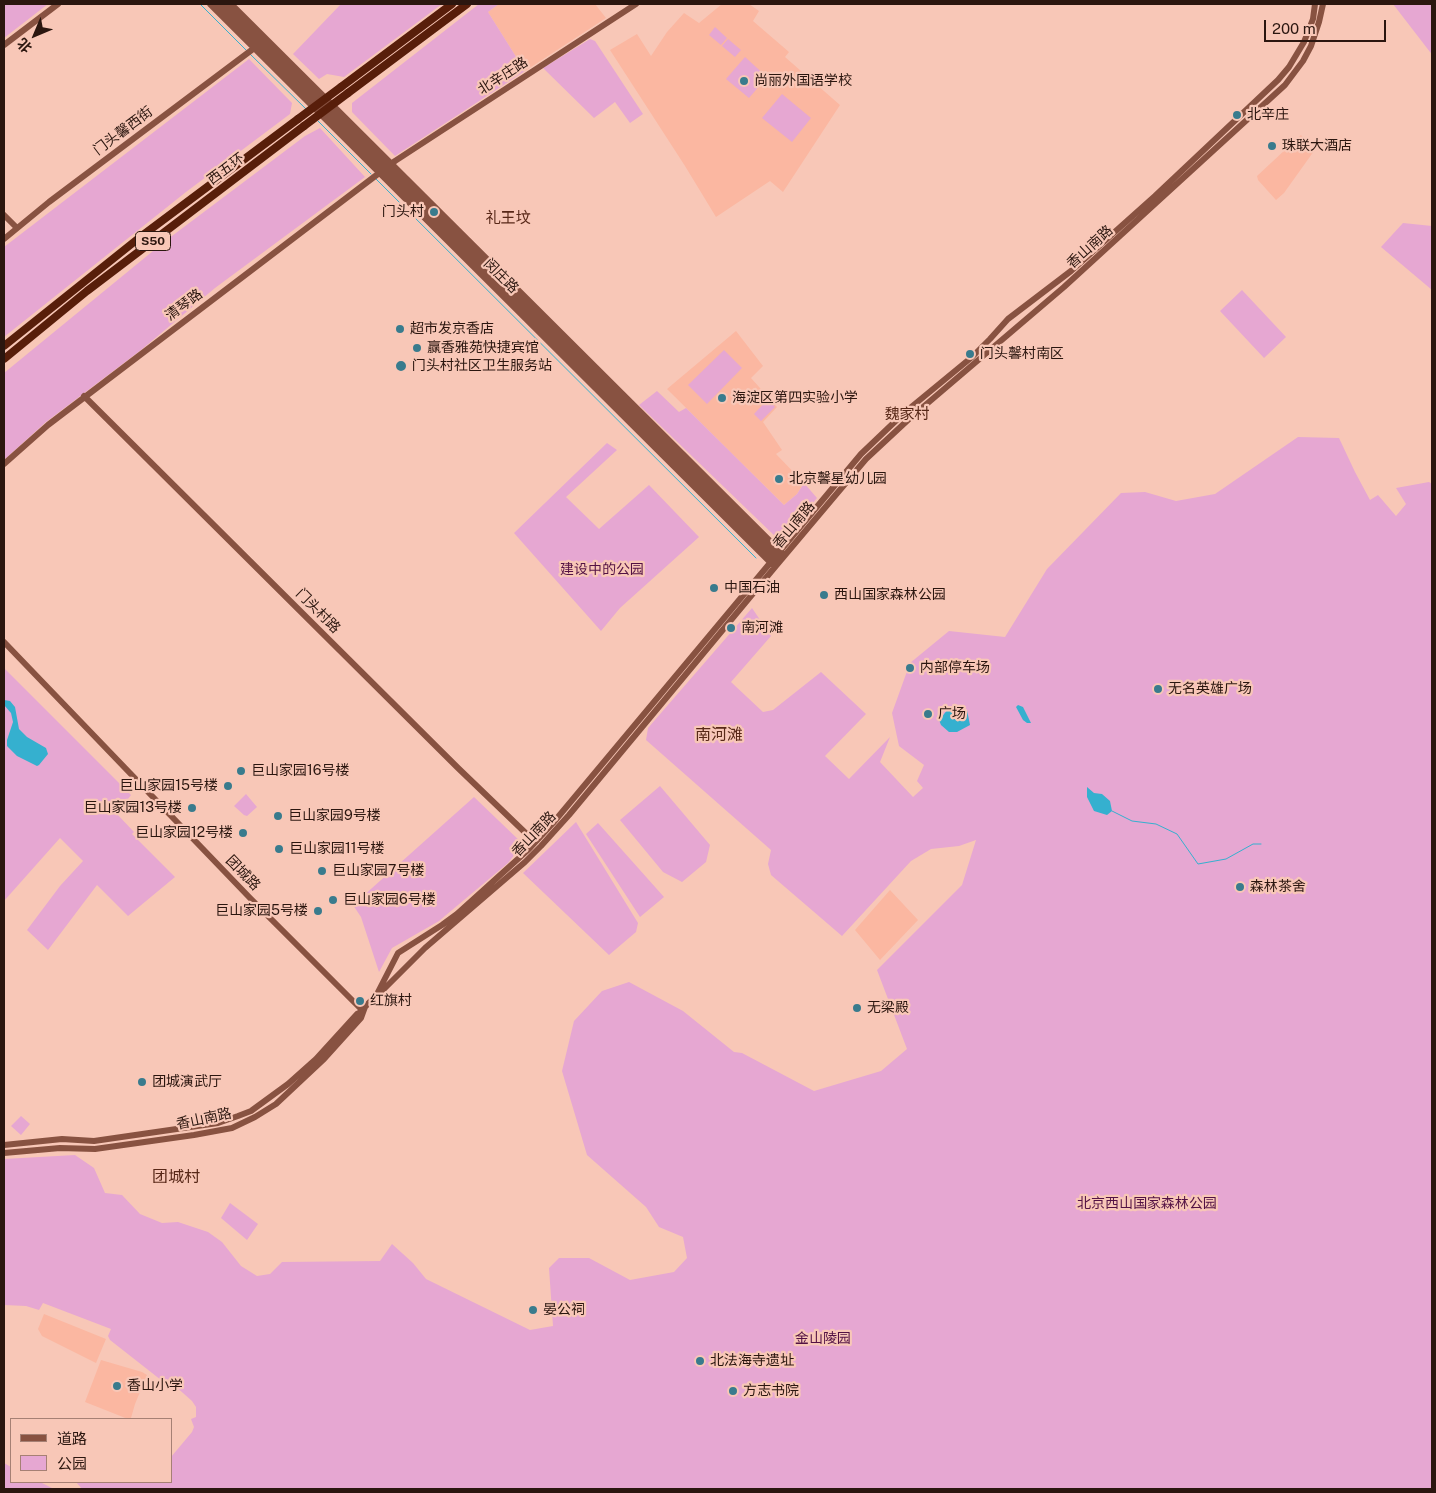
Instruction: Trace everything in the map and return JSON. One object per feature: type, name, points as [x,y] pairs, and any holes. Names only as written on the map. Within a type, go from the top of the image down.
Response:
[{"type":"highway","name":"西五环","points":[[4,346],[110,261],[452,4]]},
{"type":"highway","name":"西五环","points":[[4,359],[102,280],[467,4]]},
{"type":"street","points":[[4,45],[58,4]]},
{"type":"street","name":"闵庄路","points":[[210,4],[385,168],[777,559]]},
{"type":"street","name":"闵庄路","points":[[217,4],[256,46]]},
{"type":"street","name":"闵庄路","points":[[224,4],[385,168],[777,559]]},
{"type":"street","name":"闵庄路","points":[[231,4],[385,168]]},
{"type":"street","name":"北辛庄路","points":[[385,168],[636,4]]},
{"type":"street","name":"香山南路","points":[[376,994],[383,990],[436,938],[541,846],[588,793],[860,454],[972,357],[1008,319],[1071,271],[1155,196],[1278,80],[1289,67],[1304,42],[1313,19],[1315,4]]},
{"type":"street","name":"香山南路","points":[[4,1152],[60,1148],[95,1149],[194,1135],[232,1128],[276,1104],[324,1059],[361,1018],[363,1011],[376,994],[398,953],[457,914],[535,842],[777,559],[866,460],[909,419],[1071,281],[1285,86],[1311,46],[1320,22],[1323,4]]},
{"type":"street","name":"门头馨西街","points":[[4,240],[49,202],[256,46]]},
{"type":"street","name":"清琴路","points":[[4,464],[84,396],[385,168]]},
{"type":"street","points":[[4,215],[17,228]]},
{"type":"street","name":"门头村路","points":[[84,396],[458,768],[535,842]]},
{"type":"street","name":"团城路","points":[[4,642],[250,898],[363,1011]]},
{"type":"street","name":"香山南路","points":[[4,1145],[62,1139],[94,1141],[218,1123],[238,1116],[251,1111],[288,1084],[316,1059],[357,1014],[363,1011]]},
{"type":"shaded area","points":[[499,4],[595,4],[606,18],[525,71],[488,12]]},
{"type":"shaded area","name":"尚丽外国语学校","points":[[722,4],[749,4],[759,11],[753,21],[789,52],[785,57],[840,105],[783,192],[770,181],[716,217],[610,50],[637,34],[651,56],[667,32],[684,13],[699,23]]},
{"type":"shaded area","points":[[1301,135],[1314,151],[1284,193],[1276,200],[1258,180],[1257,176]]},
{"type":"shaded area","name":"海淀区第四实验小学","points":[[736,331],[763,366],[751,378],[777,407],[763,422],[782,450],[776,454],[804,483],[797,494],[784,505],[667,389]]},
{"type":"shaded area","points":[[890,890],[918,920],[880,960],[855,930]]},
{"type":"shaded area","name":"香山小学","points":[[44,1314],[106,1339],[96,1363],[42,1336],[38,1329]]},
{"type":"shaded area","name":"香山小学","points":[[101,1360],[147,1375],[131,1418],[125,1418],[85,1402]]},
{"type":"green space","points":[[4,4],[48,4],[4,38]]},
{"type":"green space","points":[[341,4],[442,4],[344,77],[327,74],[319,79],[293,54]]},
{"type":"green space","points":[[479,4],[499,4],[488,12],[525,71],[395,156],[352,112],[352,103]]},
{"type":"green space","points":[[1393,4],[1432,4],[1432,54],[1430,52]]},
{"type":"green space","points":[[715,27],[727,38],[721,45],[709,35]]},
{"type":"green space","points":[[590,39],[595,41],[643,114],[630,123],[615,102],[594,118],[543,68]]},
{"type":"green space","points":[[728,39],[741,50],[735,57],[722,46]]},
{"type":"green space","points":[[745,57],[767,77],[749,98],[726,79]]},
{"type":"green space","points":[[249,59],[292,103],[290,114],[186,192],[4,337],[4,247]]},
{"type":"green space","points":[[782,94],[811,118],[792,142],[762,118]]},
{"type":"green space","points":[[320,128],[365,177],[215,288],[141,350],[46,422],[4,460],[4,373],[164,242],[305,136]]},
{"type":"green space","points":[[1403,223],[1432,226],[1432,290],[1381,247]]},
{"type":"green space","points":[[1242,290],[1286,337],[1264,358],[1220,311]]},
{"type":"green space","points":[[724,350],[742,368],[707,404],[688,385]]},
{"type":"green space","points":[[657,391],[679,412],[686,408],[784,505],[797,494],[804,483],[817,498],[781,542],[639,405]]},
{"type":"green space","points":[[768,399],[775,407],[761,421],[754,414]]},
{"type":"green space","name":"北京西山国家森林公园","points":[[1298,437],[1339,438],[1370,500],[1378,495],[1396,516],[1406,504],[1396,488],[1429,482],[1432,484],[1432,1489],[82,1489],[77,1483],[172,1483],[172,1456],[192,1432],[194,1427],[191,1419],[196,1417],[196,1407],[174,1385],[161,1380],[110,1340],[108,1336],[111,1329],[43,1303],[39,1310],[26,1306],[4,1305],[4,1159],[75,1155],[94,1168],[105,1193],[122,1195],[140,1214],[162,1223],[178,1222],[208,1232],[222,1242],[241,1266],[257,1276],[270,1274],[282,1262],[380,1261],[392,1244],[413,1263],[426,1279],[530,1330],[553,1326],[549,1268],[559,1258],[589,1258],[630,1280],[674,1272],[687,1258],[683,1237],[659,1227],[646,1207],[587,1155],[562,1071],[574,1021],[602,991],[629,982],[683,1011],[734,1052],[742,1053],[814,1091],[881,1071],[907,1049],[877,970],[962,885],[976,840],[959,846],[931,849],[911,861],[842,936],[771,875],[768,864],[771,850],[646,740],[648,728],[752,608],[771,636],[731,682],[763,712],[773,710],[821,672],[866,714],[825,756],[849,779],[890,737],[880,762],[913,797],[923,788],[917,781],[924,765],[899,746],[892,713],[910,663],[949,631],[1005,637],[1047,569],[1121,493],[1145,492],[1176,501],[1215,494]]},
{"type":"green space","name":"建设中的公园","points":[[607,443],[617,450],[566,497],[599,529],[649,485],[699,537],[620,608],[601,631],[514,533]]},
{"type":"green space","points":[[4,668],[131,795],[117,814],[134,832],[132,834],[175,877],[128,916],[97,885],[48,950],[27,930],[60,886],[83,861],[60,838],[4,901]]},
{"type":"green space","points":[[660,786],[710,845],[706,862],[682,882],[663,872],[620,820]]},
{"type":"green space","points":[[246,794],[257,807],[247,816],[234,806]]},
{"type":"green space","points":[[474,797],[523,844],[508,863],[439,921],[392,948],[379,972],[361,917],[353,905]]},
{"type":"green space","points":[[576,822],[638,923],[636,932],[609,955],[523,873]]},
{"type":"green space","points":[[598,823],[664,897],[640,917],[586,834]]},
{"type":"green space","points":[[21,1116],[30,1124],[21,1135],[11,1126]]},
{"type":"green space","points":[[230,1203],[258,1224],[247,1240],[221,1218]]},
{"type":"green space","points":[[4,1463],[10,1466],[10,1483],[42,1483],[52,1488],[52,1489],[4,1489]]},
{"type":"water","points":[[4,700],[10,701],[15,707],[19,729],[27,737],[46,748],[48,754],[39,765],[37,766],[17,756],[7,746],[13,722],[11,713],[4,705]]},
{"type":"water","points":[[1018,705],[1023,707],[1031,723],[1023,720],[1016,707]]},
{"type":"water","points":[[949,708],[967,710],[970,725],[957,732],[949,732],[941,725],[939,720]]},
{"type":"water","points":[[1087,787],[1094,793],[1102,794],[1110,801],[1112,811],[1107,815],[1094,811],[1087,797]]},
{"type":"waterway","points":[[200,4],[247,51]]},
{"type":"waterway","points":[[250,54],[306,109]]},
{"type":"waterway","points":[[318,121],[371,174]]},
{"type":"waterway","points":[[376,179],[756,558]]},
{"type":"waterway","points":[[1112,811],[1132,821],[1156,824],[1177,834],[1198,864],[1226,859],[1253,844],[1261,844]]},
{"type":"place","name":"尚丽外国语学校","points":[[744,81]]},
{"type":"place","name":"北辛庄","points":[[1237,115]]},
{"type":"place","name":"珠联大酒店","points":[[1272,146]]},
{"type":"place","name":"门头村","points":[[434,212]]},
{"type":"place","name":"超市发京香店","points":[[400,329]]},
{"type":"place","name":"赢香雅苑快捷宾馆","points":[[417,348]]},
{"type":"place","name":"门头馨村南区","points":[[970,354]]},
{"type":"place","name":"门头村社区卫生服务站","points":[[401,366]]},
{"type":"place","name":"海淀区第四实验小学","points":[[722,398]]},
{"type":"place","name":"北京馨星幼儿园","points":[[779,479]]},
{"type":"place","name":"中国石油","points":[[714,588]]},
{"type":"place","name":"西山国家森林公园","points":[[824,595]]},
{"type":"place","name":"南河滩","points":[[731,628]]},
{"type":"place","name":"内部停车场","points":[[910,668]]},
{"type":"place","name":"无名英雄广场","points":[[1158,689]]},
{"type":"place","name":"广场","points":[[928,714]]},
{"type":"place","name":"巨山家园16号楼","points":[[241,771]]},
{"type":"place","name":"巨山家园15号楼","points":[[228,786]]},
{"type":"place","name":"巨山家园13号楼","points":[[192,808]]},
{"type":"place","name":"巨山家园9号楼","points":[[278,816]]},
{"type":"place","name":"巨山家园12号楼","points":[[243,833]]},
{"type":"place","name":"巨山家园11号楼","points":[[279,849]]},
{"type":"place","name":"巨山家园7号楼","points":[[322,871]]},
{"type":"place","name":"森林茶舍","points":[[1240,887]]},
{"type":"place","name":"巨山家园6号楼","points":[[333,900]]},
{"type":"place","name":"巨山家园5号楼","points":[[318,911]]},
{"type":"place","name":"红旗村","points":[[360,1001]]},
{"type":"place","name":"无梁殿","points":[[857,1008]]},
{"type":"place","name":"团城演武厅","points":[[142,1082]]},
{"type":"place","name":"晏公祠","points":[[533,1310]]},
{"type":"place","name":"北法海寺遗址","points":[[700,1361]]},
{"type":"place","name":"香山小学","points":[[117,1386]]},
{"type":"place","name":"方志书院","points":[[733,1391]]},
{"type":"district","name":"礼王坟","points":[[508,218]]},
{"type":"district","name":"魏家村","points":[[907,414]]},
{"type":"district","name":"南河滩","points":[[719,735]]},
{"type":"district","name":"团城村","points":[[176,1177]]},
{"type":"park label","name":"金山陵园","points":[[823,1339]]}]
